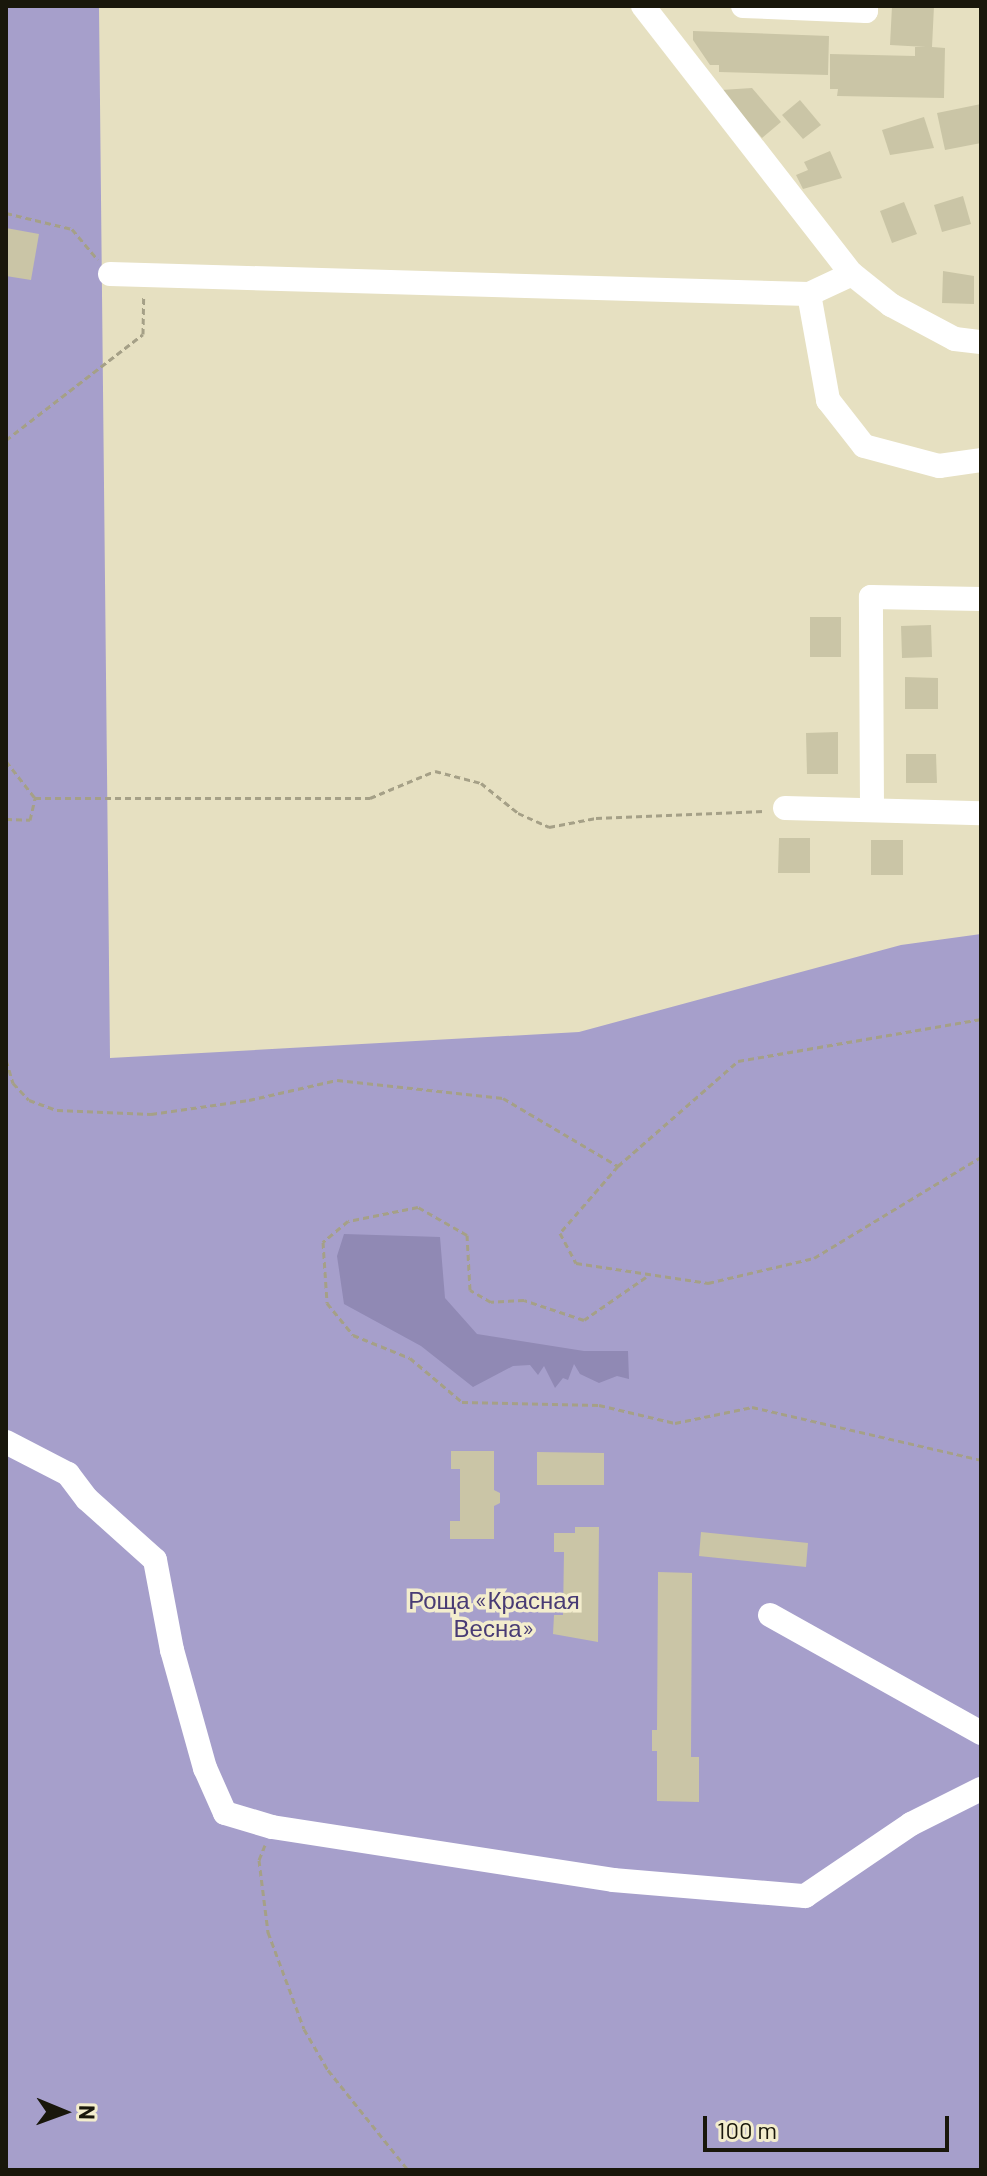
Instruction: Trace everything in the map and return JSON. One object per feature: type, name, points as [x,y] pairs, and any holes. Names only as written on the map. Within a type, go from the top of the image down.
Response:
[{"type":"street","points":[[643,6],[852,274],[891,305],[955,339],[981,342]]},
{"type":"street","points":[[743,6],[866,11],[866,6]]},
{"type":"street","points":[[110,274],[809,294],[852,274]]},
{"type":"street","points":[[809,294],[828,400],[864,446],[939,466],[981,460]]},
{"type":"street","points":[[872,809],[871,597],[981,599]]},
{"type":"street","points":[[785,808],[981,813]]},
{"type":"street","points":[[6,1442],[68,1474],[87,1499],[155,1560],[172,1650],[205,1768],[225,1813],[272,1827],[613,1880],[805,1896],[911,1824],[981,1789]]},
{"type":"street","points":[[770,1615],[981,1733]]},
{"type":"path","points":[[6,213],[72,229],[110,274]]},
{"type":"path","points":[[6,440],[143,334],[144,277]]},
{"type":"path","points":[[6,761],[35,798]]},
{"type":"path","points":[[35,798],[370,798],[435,771],[481,783],[518,813],[549,827],[596,818],[737,816],[785,808]]},
{"type":"path","points":[[6,819],[30,820],[35,798]]},
{"type":"path","points":[[981,1019],[738,1061],[618,1166],[560,1233],[576,1263],[646,1277],[708,1283],[814,1258],[981,1157]]},
{"type":"path","points":[[6,1060],[13,1083],[29,1100],[57,1110],[151,1114],[249,1100],[337,1080],[503,1098],[618,1166]]},
{"type":"path","points":[[6,1086],[13,1083]]},
{"type":"path","points":[[646,1277],[584,1320],[524,1300],[491,1302],[470,1290],[467,1235],[418,1207],[348,1221],[323,1242],[327,1303],[353,1335],[410,1358],[462,1402],[599,1405],[675,1423],[752,1407],[981,1460]]},
{"type":"path","points":[[272,1827],[259,1860],[268,1932],[304,2029],[328,2070],[408,2170]]},
{"type":"green space","name":"Роща «Красная Весна»","points":[[6,6],[99,6],[110,1058],[579,1032],[901,945],[981,934],[981,2170],[6,2170]]},
{"type":"shaded area","points":[[344,1234],[440,1237],[445,1298],[477,1334],[584,1351],[628,1351],[629,1379],[617,1376],[599,1383],[580,1374],[574,1364],[568,1380],[563,1378],[555,1388],[544,1366],[538,1375],[530,1365],[513,1366],[473,1387],[421,1346],[344,1304],[337,1256]]},
{"type":"building","points":[[892,6],[934,6],[932,47],[945,48],[944,98],[837,96],[838,89],[830,89],[830,54],[915,56],[915,47],[926,47],[890,45]]},
{"type":"building","points":[[693,31],[829,36],[828,75],[719,72],[719,65],[710,65],[693,40]]},
{"type":"building","points":[[752,88],[781,122],[762,138],[721,90]]},
{"type":"building","points":[[800,100],[821,125],[803,139],[782,115]]},
{"type":"building","points":[[981,104],[981,143],[945,150],[937,113]]},
{"type":"building","points":[[924,117],[934,148],[890,155],[882,130]]},
{"type":"building","points":[[830,151],[842,178],[803,189],[796,175],[808,170],[804,162]]},
{"type":"building","points":[[963,196],[971,224],[942,232],[934,205]]},
{"type":"building","points":[[904,202],[917,234],[892,243],[880,211]]},
{"type":"building","points":[[6,228],[39,234],[31,280],[6,276]]},
{"type":"building","points":[[943,271],[974,276],[974,304],[942,303]]},
{"type":"building","points":[[810,617],[841,617],[841,657],[810,657]]},
{"type":"building","points":[[931,625],[932,657],[902,658],[901,626]]},
{"type":"building","points":[[905,677],[938,678],[938,709],[905,709]]},
{"type":"building","points":[[838,732],[838,774],[807,774],[806,733]]},
{"type":"building","points":[[906,754],[936,754],[937,783],[906,783]]},
{"type":"building","points":[[779,838],[810,838],[810,873],[778,873]]},
{"type":"building","points":[[871,840],[903,840],[903,875],[871,875]]},
{"type":"building","points":[[451,1451],[494,1451],[494,1490],[500,1493],[500,1503],[494,1506],[494,1539],[450,1539],[450,1521],[460,1521],[460,1469],[451,1469]]},
{"type":"building","points":[[537,1452],[604,1453],[604,1485],[537,1485]]},
{"type":"building","points":[[575,1527],[599,1527],[598,1642],[553,1634],[554,1615],[563,1615],[564,1552],[554,1552],[554,1533],[575,1533]]},
{"type":"building","points":[[701,1532],[808,1543],[806,1567],[699,1556]]},
{"type":"building","points":[[658,1572],[692,1573],[691,1757],[699,1757],[699,1802],[657,1801],[657,1751],[652,1751],[652,1730],[657,1730]]}]
